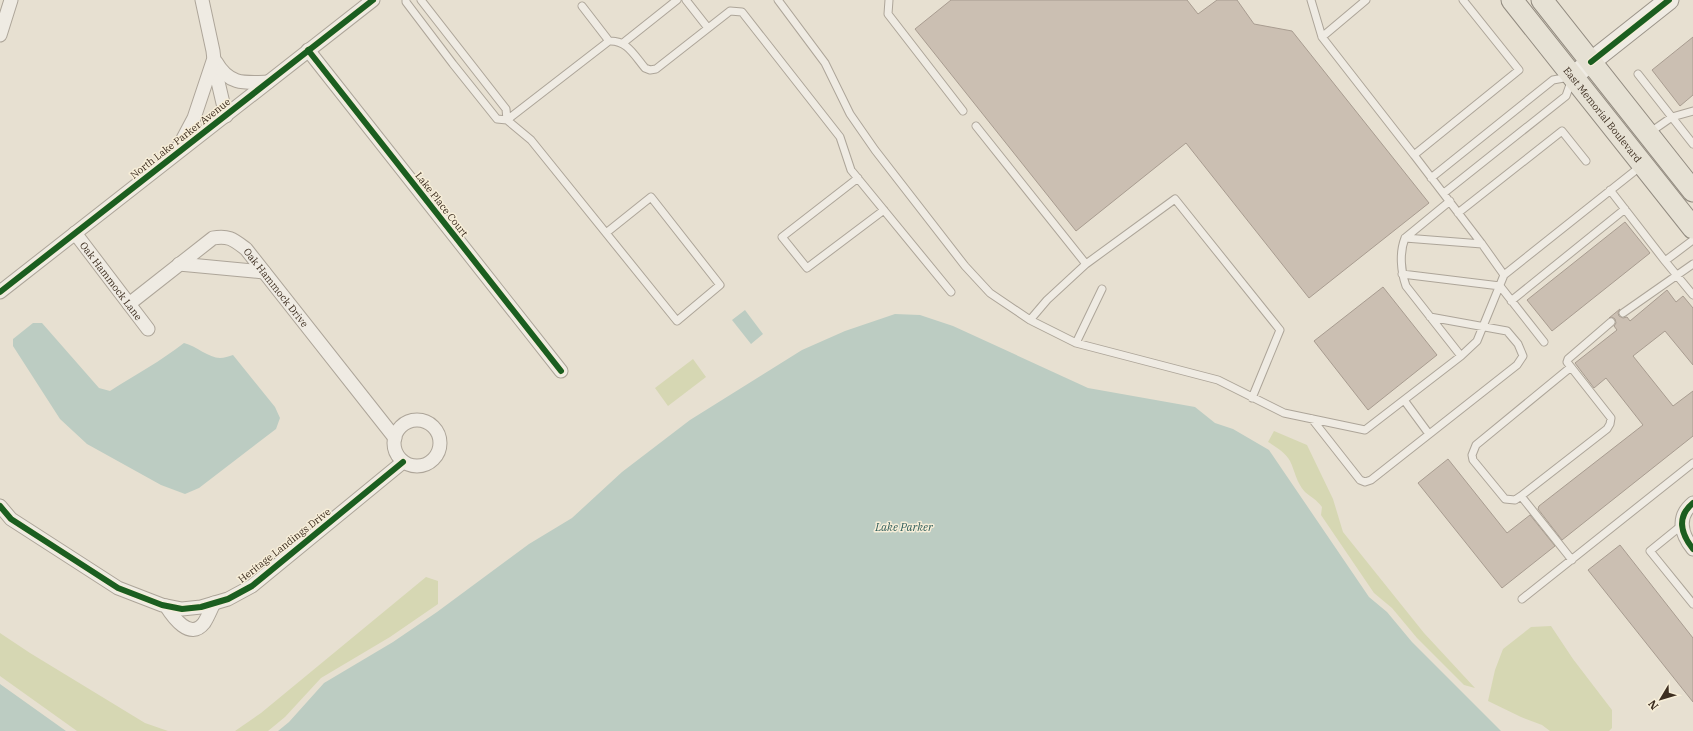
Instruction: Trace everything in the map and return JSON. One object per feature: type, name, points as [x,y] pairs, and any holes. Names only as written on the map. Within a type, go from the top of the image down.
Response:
[{"type":"main road","name":"East Memorial Boulevard","points":[[1512,0],[1693,228]]},
{"type":"main road","points":[[1542,0],[1693,191]]},
{"type":"street","points":[[0,35],[11,0]]},
{"type":"street","points":[[202,0],[215,69],[226,116]]},
{"type":"street","name":"North Lake Parker Avenue","points":[[0,292],[373,0]]},
{"type":"street","points":[[1573,76],[1669,0]]},
{"type":"street","name":"Lake Place Court","points":[[308,50],[561,371]]},
{"type":"street","points":[[214,60],[220,70],[232,79],[246,82],[268,82]]},
{"type":"street","points":[[174,155],[194,118],[214,60]]},
{"type":"street","name":"Oak Hammock Lane","points":[[75,233],[148,329]]},
{"type":"street","name":"Oak Hammock Drive","points":[[129,304],[213,238],[224,236],[234,240],[246,249],[394,438]]},
{"type":"street","points":[[179,264],[264,272]]},
{"type":"street","points":[[416,420],[423,421],[429,424],[438,435],[439,450],[431,461],[424,465],[410,465],[403,462],[395,451],[394,438],[402,425],[416,420]]},
{"type":"street","name":"Heritage Landings Drive","points":[[0,506],[10,519],[118,588],[166,606],[182,609],[201,607],[228,599],[252,586],[403,462]]},
{"type":"street","points":[[1693,503],[1684,513],[1682,522],[1684,534],[1693,549]]},
{"type":"street","points":[[166,606],[177,622],[184,627],[199,628],[204,624],[214,603]]},
{"type":"lane","points":[[406,0],[453,64],[497,119],[507,120],[531,140],[606,233],[677,321],[720,286],[651,197],[606,233]]},
{"type":"lane","points":[[421,0],[506,109],[507,120]]},
{"type":"lane","points":[[623,43],[677,0]]},
{"type":"lane","points":[[686,0],[708,28]]},
{"type":"lane","points":[[778,0],[824,63],[850,114],[875,150],[965,266],[990,292],[1030,320],[1076,343],[1218,380],[1284,413],[1365,430],[1477,342],[1484,328],[1504,275],[1643,165]]},
{"type":"lane","points":[[889,0],[888,14],[964,111]]},
{"type":"lane","points":[[1311,0],[1322,37],[1444,193],[1504,275]]},
{"type":"lane","points":[[1322,37],[1366,0]]},
{"type":"lane","points":[[1414,155],[1519,70],[1463,0]]},
{"type":"lane","points":[[582,6],[608,41]]},
{"type":"lane","points":[[507,120],[608,41],[616,40],[623,43],[645,68],[656,70],[730,11],[742,12],[840,137],[851,170],[951,292]]},
{"type":"lane","points":[[1638,74],[1693,144]]},
{"type":"lane","points":[[1431,178],[1553,80],[1573,76]]},
{"type":"lane","points":[[1444,193],[1566,96],[1573,76]]},
{"type":"lane","points":[[1648,134],[1661,123],[1672,117],[1693,111]]},
{"type":"lane","points":[[976,126],[1086,264]]},
{"type":"lane","points":[[1458,213],[1562,131],[1586,161]]},
{"type":"lane","points":[[858,178],[782,237],[807,268],[884,210]]},
{"type":"lane","points":[[1610,190],[1693,295]]},
{"type":"lane","points":[[1030,320],[1047,300],[1086,264],[1175,199],[1280,330],[1252,398]]},
{"type":"lane","points":[[1450,201],[1405,238],[1402,245],[1402,274],[1406,286],[1461,356]]},
{"type":"lane","points":[[1511,301],[1625,209]]},
{"type":"lane","points":[[1405,238],[1482,244]]},
{"type":"lane","points":[[1665,261],[1693,240]]},
{"type":"lane","points":[[1623,313],[1693,264]]},
{"type":"lane","points":[[1402,274],[1500,286],[1544,342]]},
{"type":"lane","points":[[1076,343],[1102,289]]},
{"type":"lane","points":[[1312,419],[1360,480],[1365,482],[1371,480],[1517,365],[1523,356],[1518,344],[1507,331],[1430,317]]},
{"type":"lane","points":[[1571,367],[1473,449],[1473,460],[1505,499],[1515,500],[1521,496],[1607,429],[1610,424],[1611,418],[1571,367],[1567,362],[1568,358],[1611,322]]},
{"type":"lane","points":[[1404,400],[1429,434]]},
{"type":"lane","points":[[1522,599],[1693,463]]},
{"type":"lane","points":[[1521,496],[1572,560]]},
{"type":"lane","points":[[1682,522],[1650,551],[1693,604]]},
{"type":"green space","points":[[693,359],[706,377],[668,406],[655,388]]},
{"type":"green space","points":[[1274,431],[1307,445],[1333,499],[1343,532],[1424,633],[1475,688],[1464,685],[1417,638],[1392,608],[1374,593],[1321,515],[1322,507],[1302,488],[1288,458],[1280,450],[1268,442]]},
{"type":"green space","points":[[426,577],[438,581],[438,604],[390,637],[321,678],[285,717],[268,731],[235,731],[261,713]]},
{"type":"green space","points":[[1551,626],[1573,659],[1612,710],[1612,728],[1609,731],[1550,731],[1542,725],[1521,717],[1488,701],[1495,670],[1503,649],[1531,627]]},
{"type":"green space","points":[[0,633],[145,723],[168,731],[77,731],[0,676]]},
{"type":"water","points":[[745,310],[763,334],[751,344],[732,320]]},
{"type":"water","name":"Lake Parker","points":[[895,314],[920,315],[953,326],[1088,388],[1195,407],[1215,423],[1233,429],[1269,450],[1369,597],[1387,612],[1412,642],[1501,731],[278,731],[289,722],[324,683],[393,642],[437,612],[529,544],[572,518],[622,472],[690,420],[802,350],[845,331]]},
{"type":"water","points":[[33,323],[42,323],[99,388],[110,391],[157,362],[184,343],[216,357],[222,358],[233,355],[275,407],[280,418],[276,429],[199,488],[185,494],[161,485],[87,444],[60,419],[13,346],[13,339]]},
{"type":"water","points":[[0,684],[66,731],[0,731]]},
{"type":"building","points":[[951,0],[1187,0],[1198,14],[1217,0],[1237,0],[1254,24],[1292,31],[1429,203],[1309,298],[1186,143],[1076,231],[915,29]]},
{"type":"building","points":[[1693,37],[1693,95],[1680,106],[1652,70]]},
{"type":"building","points":[[1625,222],[1650,253],[1552,331],[1527,300]]},
{"type":"building","points":[[1383,287],[1437,355],[1368,410],[1314,341]]},
{"type":"building","points":[[1667,290],[1676,302],[1683,296],[1693,308],[1693,365],[1665,331],[1633,356],[1673,406],[1693,391],[1693,436],[1562,540],[1538,509],[1539,506],[1643,425],[1606,378],[1594,388],[1575,363],[1617,330],[1614,326],[1616,323],[1615,319],[1612,317],[1609,318],[1620,309],[1618,313],[1619,316],[1623,318],[1627,317],[1630,321]]},
{"type":"building","points":[[1448,459],[1507,533],[1530,515],[1555,546],[1502,588],[1418,483]]},
{"type":"building","points":[[1620,545],[1693,638],[1693,702],[1588,570]]},
{"type":"cycle path","points":[[0,292],[373,0]]},
{"type":"cycle path","points":[[1591,62],[1669,0]]},
{"type":"cycle path","points":[[308,50],[561,371]]},
{"type":"cycle path","points":[[0,506],[11,519],[118,588],[162,605],[182,609],[201,607],[228,599],[252,586],[403,462]]},
{"type":"cycle path","points":[[1693,503],[1684,514],[1682,520],[1683,532],[1693,549]]}]
